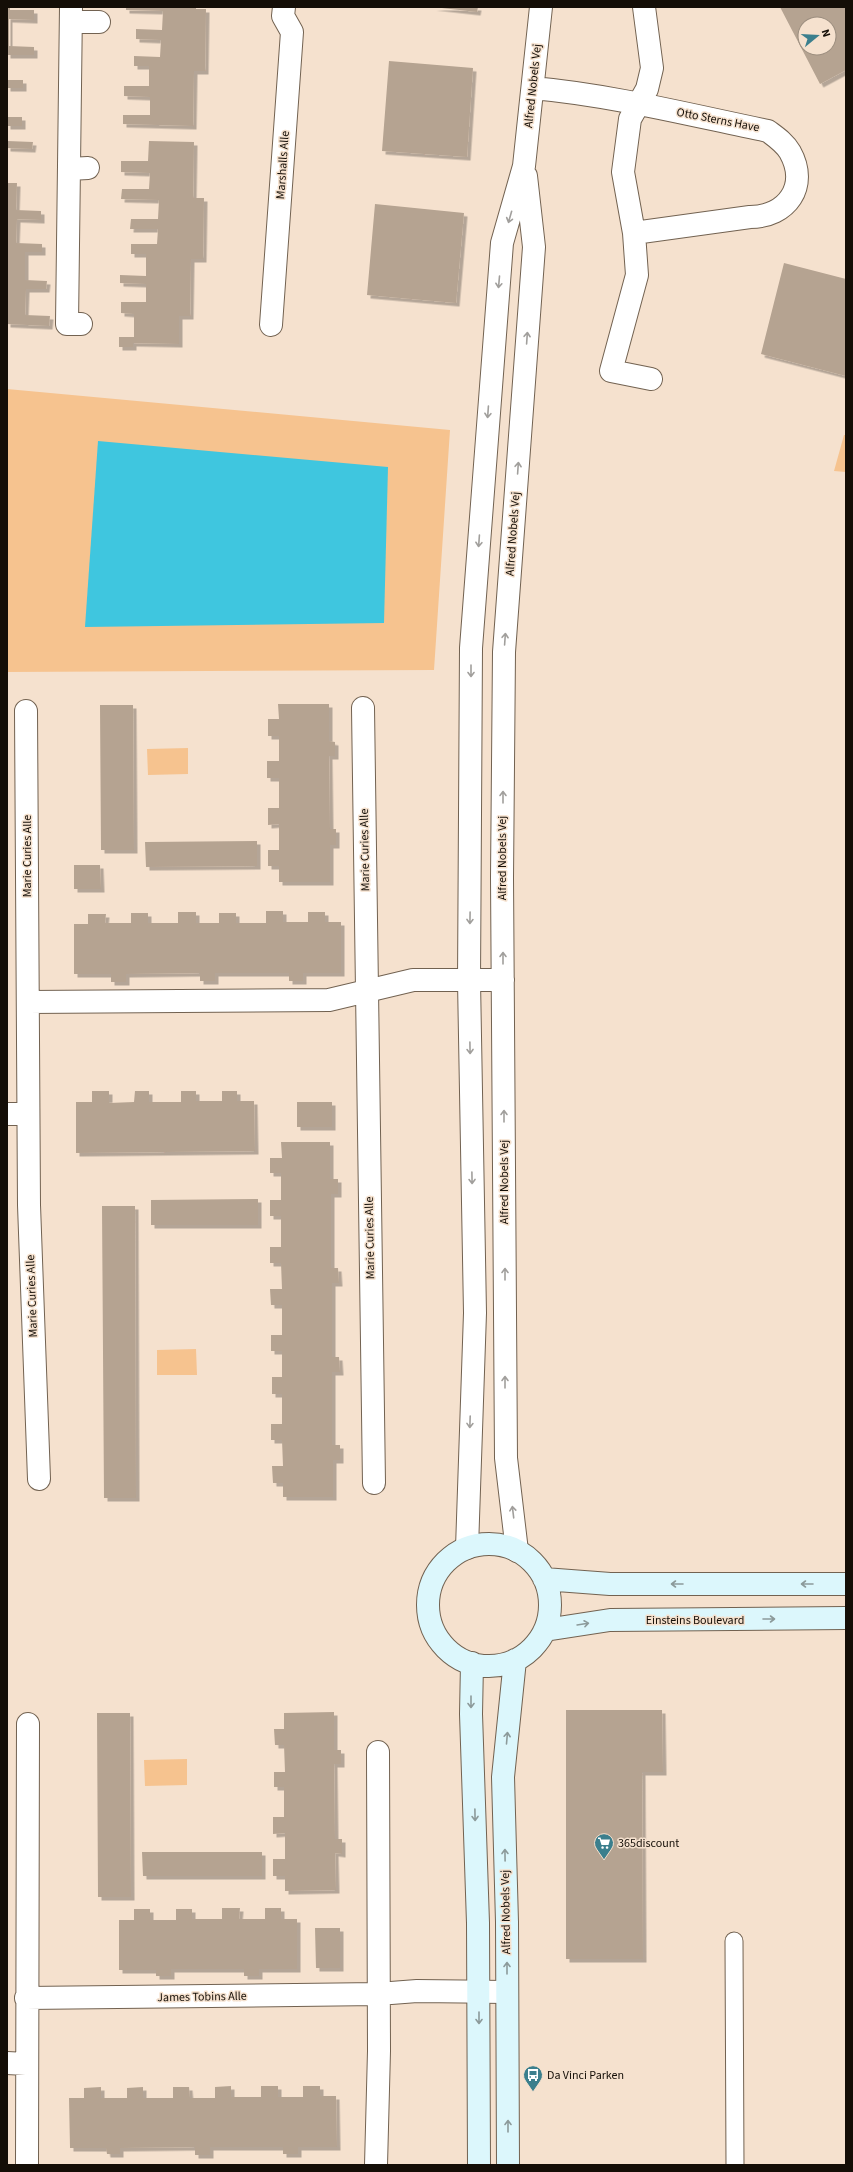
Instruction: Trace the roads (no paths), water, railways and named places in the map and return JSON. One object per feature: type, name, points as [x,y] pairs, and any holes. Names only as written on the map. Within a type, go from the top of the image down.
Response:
[{"type":"street","name":"Marshalls Alle","points":[[271,325],[292,32],[283,16],[284,7]]},
{"type":"street","name":"Alfred Nobels Vej","points":[[467,1548],[466,1529],[475,1313],[469,981],[471,648],[502,243],[524,166],[541,7]]},
{"type":"street","points":[[644,7],[652,68],[647,89],[640,105],[630,119],[623,172],[634,233],[637,275],[611,372],[651,379]]},
{"type":"street","points":[[74,324],[78,168],[71,15],[99,22]]},
{"type":"street","name":"Otto Sterns Have","points":[[532,88],[558,90],[768,131],[784,143],[790,151],[796,166],[797,184],[792,199],[778,210],[761,217],[750,216],[634,233]]},
{"type":"street","name":"Alfred Nobels Vej","points":[[517,1550],[506,1458],[503,980],[504,652],[534,247],[524,166]]},
{"type":"street","name":"Marie Curies Alle","points":[[363,708],[374,1484]]},
{"type":"street","name":"Marie Curies Alle","points":[[26,711],[28,1002],[18,1114],[29,1205],[38,1479]]},
{"type":"street","points":[[28,1002],[329,1000],[413,980],[503,980]]},
{"type":"street","points":[[489,1544],[517,1550],[533,1562],[544,1579],[550,1596],[550,1613],[545,1630],[538,1643],[528,1653],[501,1665],[486,1666],[472,1663],[456,1656],[444,1645],[434,1631],[429,1615],[429,1597],[434,1579],[444,1564],[467,1548],[489,1544]]},
{"type":"street","points":[[544,1579],[610,1584],[846,1584]]},
{"type":"street","name":"Einsteins Boulevard","points":[[545,1630],[610,1620],[846,1618]]},
{"type":"street","name":"Alfred Nobels Vej","points":[[508,2165],[507,1992],[503,1777],[515,1660]]},
{"type":"street","points":[[472,1663],[471,1714],[474,1776],[479,1992],[479,2165]]},
{"type":"street","points":[[27,2165],[16,2063],[26,1998],[28,1724]]},
{"type":"street","points":[[376,2165],[379,2051],[378,1752]]},
{"type":"street","name":"James Tobins Alle","points":[[26,1998],[378,1994],[417,1991],[507,1992]]},
{"type":"lane","points":[[734,1941],[735,2165]]},
{"type":"water","points":[[98,441],[388,467],[384,623],[85,627]]},
{"type":"place","name":"365discount","points":[[604,1860]]},
{"type":"place","name":"Da Vinci Parken","points":[[533,2092]]}]
